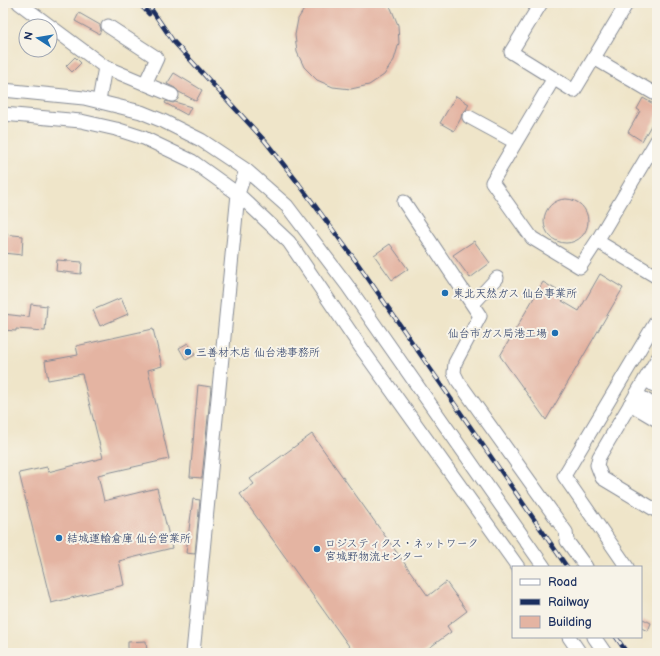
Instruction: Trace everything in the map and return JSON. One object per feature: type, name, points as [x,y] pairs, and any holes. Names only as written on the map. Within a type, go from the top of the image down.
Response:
[{"type":"street","points":[[20,3],[105,67],[172,95]]},
{"type":"street","points":[[541,3],[511,52],[574,91],[627,3]]},
{"type":"street","points":[[108,26],[157,58],[145,84]]},
{"type":"street","points":[[594,58],[657,95]]},
{"type":"street","points":[[99,101],[105,67]]},
{"type":"street","points":[[554,78],[492,182],[532,238],[580,267],[657,140]]},
{"type":"street","points":[[3,90],[84,98],[141,112],[201,140],[246,170],[287,206],[342,279],[543,566]]},
{"type":"street","points":[[3,114],[81,121],[116,128],[144,138],[192,161],[238,194],[289,242],[367,357],[517,566]]},
{"type":"street","points":[[469,117],[515,142]]},
{"type":"street","points":[[193,653],[238,194],[246,170]]},
{"type":"street","points":[[404,202],[480,316],[456,363],[454,373],[458,381],[566,532],[567,541],[585,566]]},
{"type":"street","points":[[597,241],[657,277]]},
{"type":"street","points":[[473,304],[497,278]]},
{"type":"street","points":[[626,566],[564,476],[657,320]]},
{"type":"street","points":[[647,378],[657,386]]},
{"type":"street","points":[[647,378],[657,396]]},
{"type":"street","points":[[647,378],[657,407]]},
{"type":"street","points":[[647,378],[657,420]]},
{"type":"street","points":[[647,378],[598,457],[597,465],[602,478],[657,512]]},
{"type":"street","points":[[570,638],[580,653]]},
{"type":"street","points":[[595,638],[605,653]]},
{"type":"building","points":[[308,3],[386,3],[391,8],[398,25],[399,43],[394,60],[384,75],[369,85],[351,89],[333,87],[317,80],[304,67],[297,52],[295,35],[298,19]]},
{"type":"building","points":[[79,13],[100,25],[101,30],[99,34],[75,21]]},
{"type":"building","points":[[75,57],[81,63],[72,72],[66,66]]},
{"type":"building","points":[[174,73],[202,90],[196,101],[167,84]]},
{"type":"building","points":[[456,96],[469,104],[466,110],[462,113],[454,131],[440,123]]},
{"type":"building","points":[[643,98],[657,106],[657,115],[642,141],[628,132],[640,111],[637,109]]},
{"type":"building","points":[[166,101],[191,107],[187,115],[165,103]]},
{"type":"building","points":[[566,199],[578,203],[584,209],[588,221],[584,233],[578,239],[566,243],[554,239],[548,233],[544,221],[548,209],[554,203]]},
{"type":"building","points":[[3,234],[23,236],[22,255],[3,253]]},
{"type":"building","points":[[474,241],[490,263],[470,278],[453,255]]},
{"type":"building","points":[[390,244],[408,269],[392,280],[374,255]]},
{"type":"building","points":[[57,260],[82,262],[81,274],[56,271]]},
{"type":"building","name":"仙台市ガス局港工場","points":[[600,274],[623,288],[546,420],[500,356],[543,282],[565,295],[562,301],[579,311]]},
{"type":"building","points":[[121,298],[128,314],[100,326],[93,310]]},
{"type":"building","points":[[31,304],[47,306],[45,331],[16,329],[16,331],[3,330],[3,314],[29,317]]},
{"type":"building","points":[[153,329],[162,366],[148,370],[169,459],[98,475],[104,501],[157,488],[172,548],[119,561],[124,585],[51,603],[19,473],[47,467],[48,472],[103,458],[82,374],[48,380],[45,361],[78,355],[76,346]]},
{"type":"building","points":[[188,343],[195,355],[186,360],[179,348]]},
{"type":"building","points":[[198,385],[211,387],[202,478],[190,477]]},
{"type":"building","points":[[312,434],[428,596],[446,582],[467,611],[447,626],[451,632],[422,653],[354,653],[240,494],[254,484],[250,479]]},
{"type":"building","points":[[193,499],[200,500],[195,554],[186,553]]},
{"type":"building","points":[[643,619],[651,623],[648,631],[642,628]]},
{"type":"building","points":[[146,641],[147,653],[128,653],[128,642]]},
{"type":"railway","points":[[139,3],[149,14]]},
{"type":"railway","points":[[147,3],[173,41],[265,141],[299,184],[358,264],[566,566]]},
{"type":"railway","points":[[617,638],[627,653]]},
{"type":"place","name":"東北天然ガス 仙台事業所","points":[[445,293]]},
{"type":"place","name":"仙台市ガス局港工場","points":[[555,333]]},
{"type":"place","name":"三善材木店 仙台港事務所","points":[[188,352]]},
{"type":"place","name":"結城運輸倉庫 仙台営業所","points":[[59,538]]},
{"type":"place","name":"ロジスティクス・ネットワーク 宮城野物流センター","points":[[317,549]]}]
